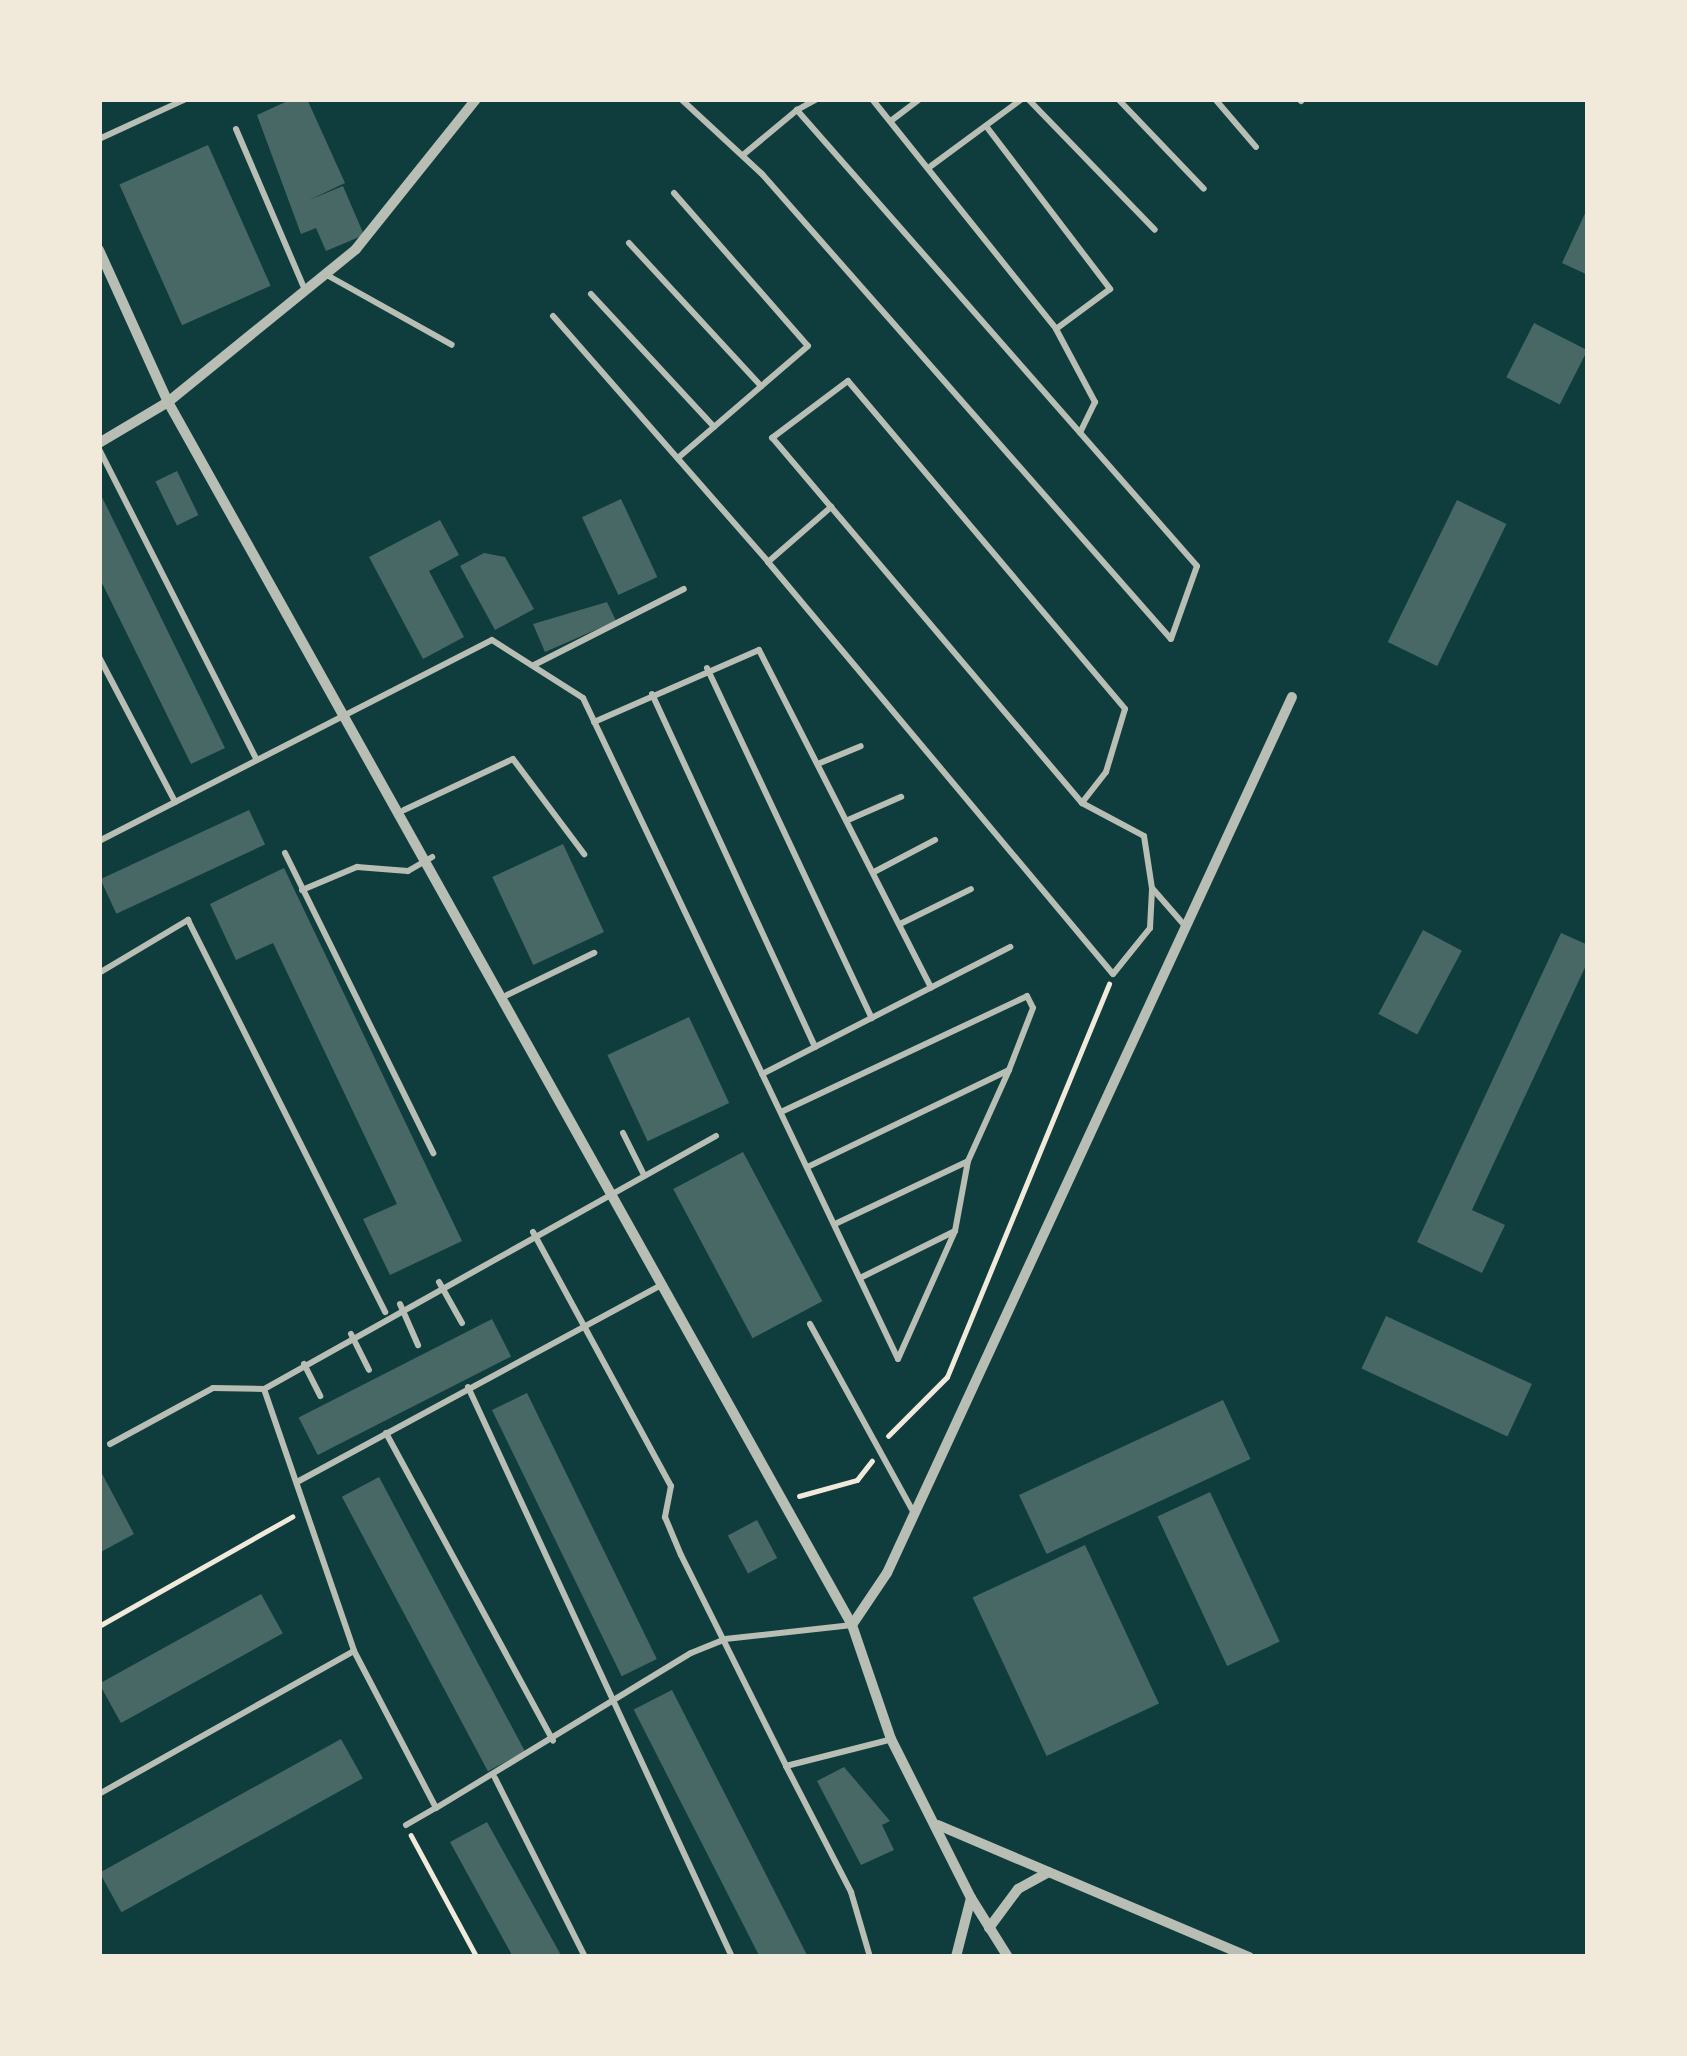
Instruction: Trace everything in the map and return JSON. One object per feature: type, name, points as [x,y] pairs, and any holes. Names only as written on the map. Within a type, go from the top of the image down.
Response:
[{"type":"street","points":[[99,446],[168,402],[325,274],[476,99]]},
{"type":"street","points":[[99,250],[168,402],[432,857],[852,1625],[891,1739],[971,1898],[1008,1957]]},
{"type":"street","points":[[852,1625],[914,1514],[1292,697]]},
{"type":"street","points":[[938,1825],[1249,1957]]},
{"type":"street","points":[[989,1928],[1018,1889],[1049,1872]]},
{"type":"street","points":[[956,1957],[971,1898]]},
{"type":"lane","points":[[99,139],[186,99]]},
{"type":"lane","points":[[681,99],[743,155],[1171,639],[1197,566],[797,110]]},
{"type":"lane","points":[[743,155],[817,99]]},
{"type":"lane","points":[[872,99],[931,166],[1056,329],[1095,402],[1080,433]]},
{"type":"lane","points":[[892,120],[920,99]]},
{"type":"lane","points":[[931,166],[1025,99],[1155,230]]},
{"type":"lane","points":[[1118,99],[1204,189]]},
{"type":"lane","points":[[1215,99],[1256,147]]},
{"type":"lane","points":[[986,126],[1110,289],[1056,329]]},
{"type":"lane","points":[[236,129],[305,290]]},
{"type":"lane","points":[[674,194],[808,346],[678,458]]},
{"type":"lane","points":[[629,243],[761,386]]},
{"type":"lane","points":[[325,274],[452,345]]},
{"type":"lane","points":[[591,294],[714,427]]},
{"type":"lane","points":[[554,316],[768,562],[1112,974],[1150,928],[1152,888],[1144,836],[1082,802],[772,438],[848,381],[1125,709],[1106,772],[1082,802]]},
{"type":"lane","points":[[99,446],[256,759]]},
{"type":"lane","points":[[768,562],[831,507]]},
{"type":"lane","points":[[534,665],[684,589]]},
{"type":"lane","points":[[99,827],[102,840],[344,708],[492,640],[583,698],[898,1359],[955,1231],[968,1161],[1033,1008],[1027,996],[781,1112]]},
{"type":"lane","points":[[594,722],[707,668],[759,650],[931,988]]},
{"type":"lane","points":[[99,657],[176,803]]},
{"type":"lane","points":[[707,668],[872,1018]]},
{"type":"lane","points":[[652,694],[815,1047]]},
{"type":"lane","points":[[820,763],[861,746]]},
{"type":"lane","points":[[404,810],[513,759],[584,854]]},
{"type":"lane","points":[[848,820],[901,797]]},
{"type":"lane","points":[[874,872],[935,839]]},
{"type":"lane","points":[[284,853],[433,1153]]},
{"type":"lane","points":[[302,890],[357,867],[408,871],[432,857]]},
{"type":"lane","points":[[1152,888],[1186,927]]},
{"type":"lane","points":[[900,924],[971,890]]},
{"type":"lane","points":[[99,974],[188,920],[385,1312]]},
{"type":"lane","points":[[762,1074],[1010,947]]},
{"type":"lane","points":[[507,995],[594,953]]},
{"type":"lane","points":[[807,1167],[1009,1070]]},
{"type":"lane","points":[[623,1133],[643,1173]]},
{"type":"lane","points":[[110,1444],[214,1388],[264,1389],[385,1312],[716,1136]]},
{"type":"lane","points":[[834,1225],[968,1161]]},
{"type":"lane","points":[[860,1278],[955,1231]]},
{"type":"lane","points":[[532,1232],[671,1486],[665,1517],[851,1892],[870,1957]]},
{"type":"lane","points":[[440,1282],[462,1323]]},
{"type":"lane","points":[[297,1483],[663,1284]]},
{"type":"lane","points":[[400,1304],[418,1345]]},
{"type":"lane","points":[[811,1324],[914,1514]]},
{"type":"lane","points":[[351,1334],[369,1370]]},
{"type":"lane","points":[[304,1364],[320,1396]]},
{"type":"lane","points":[[468,1388],[732,1957]]},
{"type":"lane","points":[[264,1389],[354,1652],[436,1808]]},
{"type":"lane","points":[[386,1432],[554,1741]]},
{"type":"lane","points":[[406,1825],[554,1741],[611,1698],[725,1639],[852,1625]]},
{"type":"lane","points":[[99,1794],[354,1652]]},
{"type":"lane","points":[[786,1766],[891,1739]]},
{"type":"lane","points":[[494,1777],[585,1957]]},
{"type":"path","points":[[782,1498],[857,1480],[946,1377],[1112,974]]},
{"type":"path","points":[[99,1626],[308,1508]]},
{"type":"path","points":[[406,1825],[477,1957]]},
{"type":"building","points":[[292,99],[307,99],[345,183],[309,200],[343,186],[364,235],[326,251],[316,228],[301,234],[257,115]]},
{"type":"building","points":[[208,145],[271,286],[182,325],[119,184]]},
{"type":"building","points":[[1588,207],[1588,275],[1562,263]]},
{"type":"building","points":[[1534,323],[1587,350],[1560,405],[1506,377]]},
{"type":"building","points":[[177,471],[198,515],[177,526],[155,482]]},
{"type":"building","points":[[99,491],[225,748],[191,764],[99,577]]},
{"type":"building","points":[[621,499],[657,577],[618,595],[582,517]]},
{"type":"building","points":[[1457,500],[1506,524],[1437,666],[1388,642]]},
{"type":"building","points":[[440,520],[459,555],[429,571],[464,637],[423,659],[369,557]]},
{"type":"building","points":[[484,553],[505,557],[534,609],[495,630],[460,566]]},
{"type":"building","points":[[607,602],[616,621],[545,652],[533,624]]},
{"type":"building","points":[[249,810],[265,844],[116,914],[100,879]]},
{"type":"building","points":[[563,844],[604,932],[533,965],[492,877]]},
{"type":"building","points":[[284,868],[462,1241],[390,1275],[363,1219],[397,1204],[273,943],[236,960],[210,904]]},
{"type":"building","points":[[1423,930],[1462,951],[1417,1035],[1378,1014]]},
{"type":"building","points":[[1561,933],[1588,945],[1588,961],[1472,1210],[1505,1225],[1482,1273],[1417,1242]]},
{"type":"building","points":[[689,1017],[729,1103],[648,1141],[607,1055]]},
{"type":"building","points":[[743,1152],[822,1301],[753,1338],[673,1189]]},
{"type":"building","points":[[1386,1316],[1532,1384],[1507,1437],[1361,1369]]},
{"type":"building","points":[[492,1319],[511,1356],[318,1455],[299,1418]]},
{"type":"building","points":[[527,1393],[657,1659],[622,1676],[492,1410]]},
{"type":"building","points":[[1223,1400],[1250,1459],[1047,1554],[1019,1495]]},
{"type":"building","points":[[99,1468],[134,1534],[99,1553]]},
{"type":"building","points":[[379,1477],[525,1752],[488,1771],[342,1497]]},
{"type":"building","points":[[1210,1492],[1280,1642],[1227,1666],[1157,1517]]},
{"type":"building","points":[[757,1520],[777,1558],[748,1573],[728,1535]]},
{"type":"building","points":[[1085,1545],[1159,1704],[1047,1756],[973,1597]]},
{"type":"building","points":[[261,1594],[283,1633],[121,1723],[99,1684]]},
{"type":"building","points":[[672,1690],[808,1956],[760,1957],[634,1710]]},
{"type":"building","points":[[341,1739],[363,1778],[121,1912],[100,1873]]},
{"type":"building","points":[[844,1767],[890,1821],[882,1825],[894,1850],[861,1865],[817,1781]]},
{"type":"building","points":[[487,1822],[562,1957],[513,1957],[450,1842]]}]
